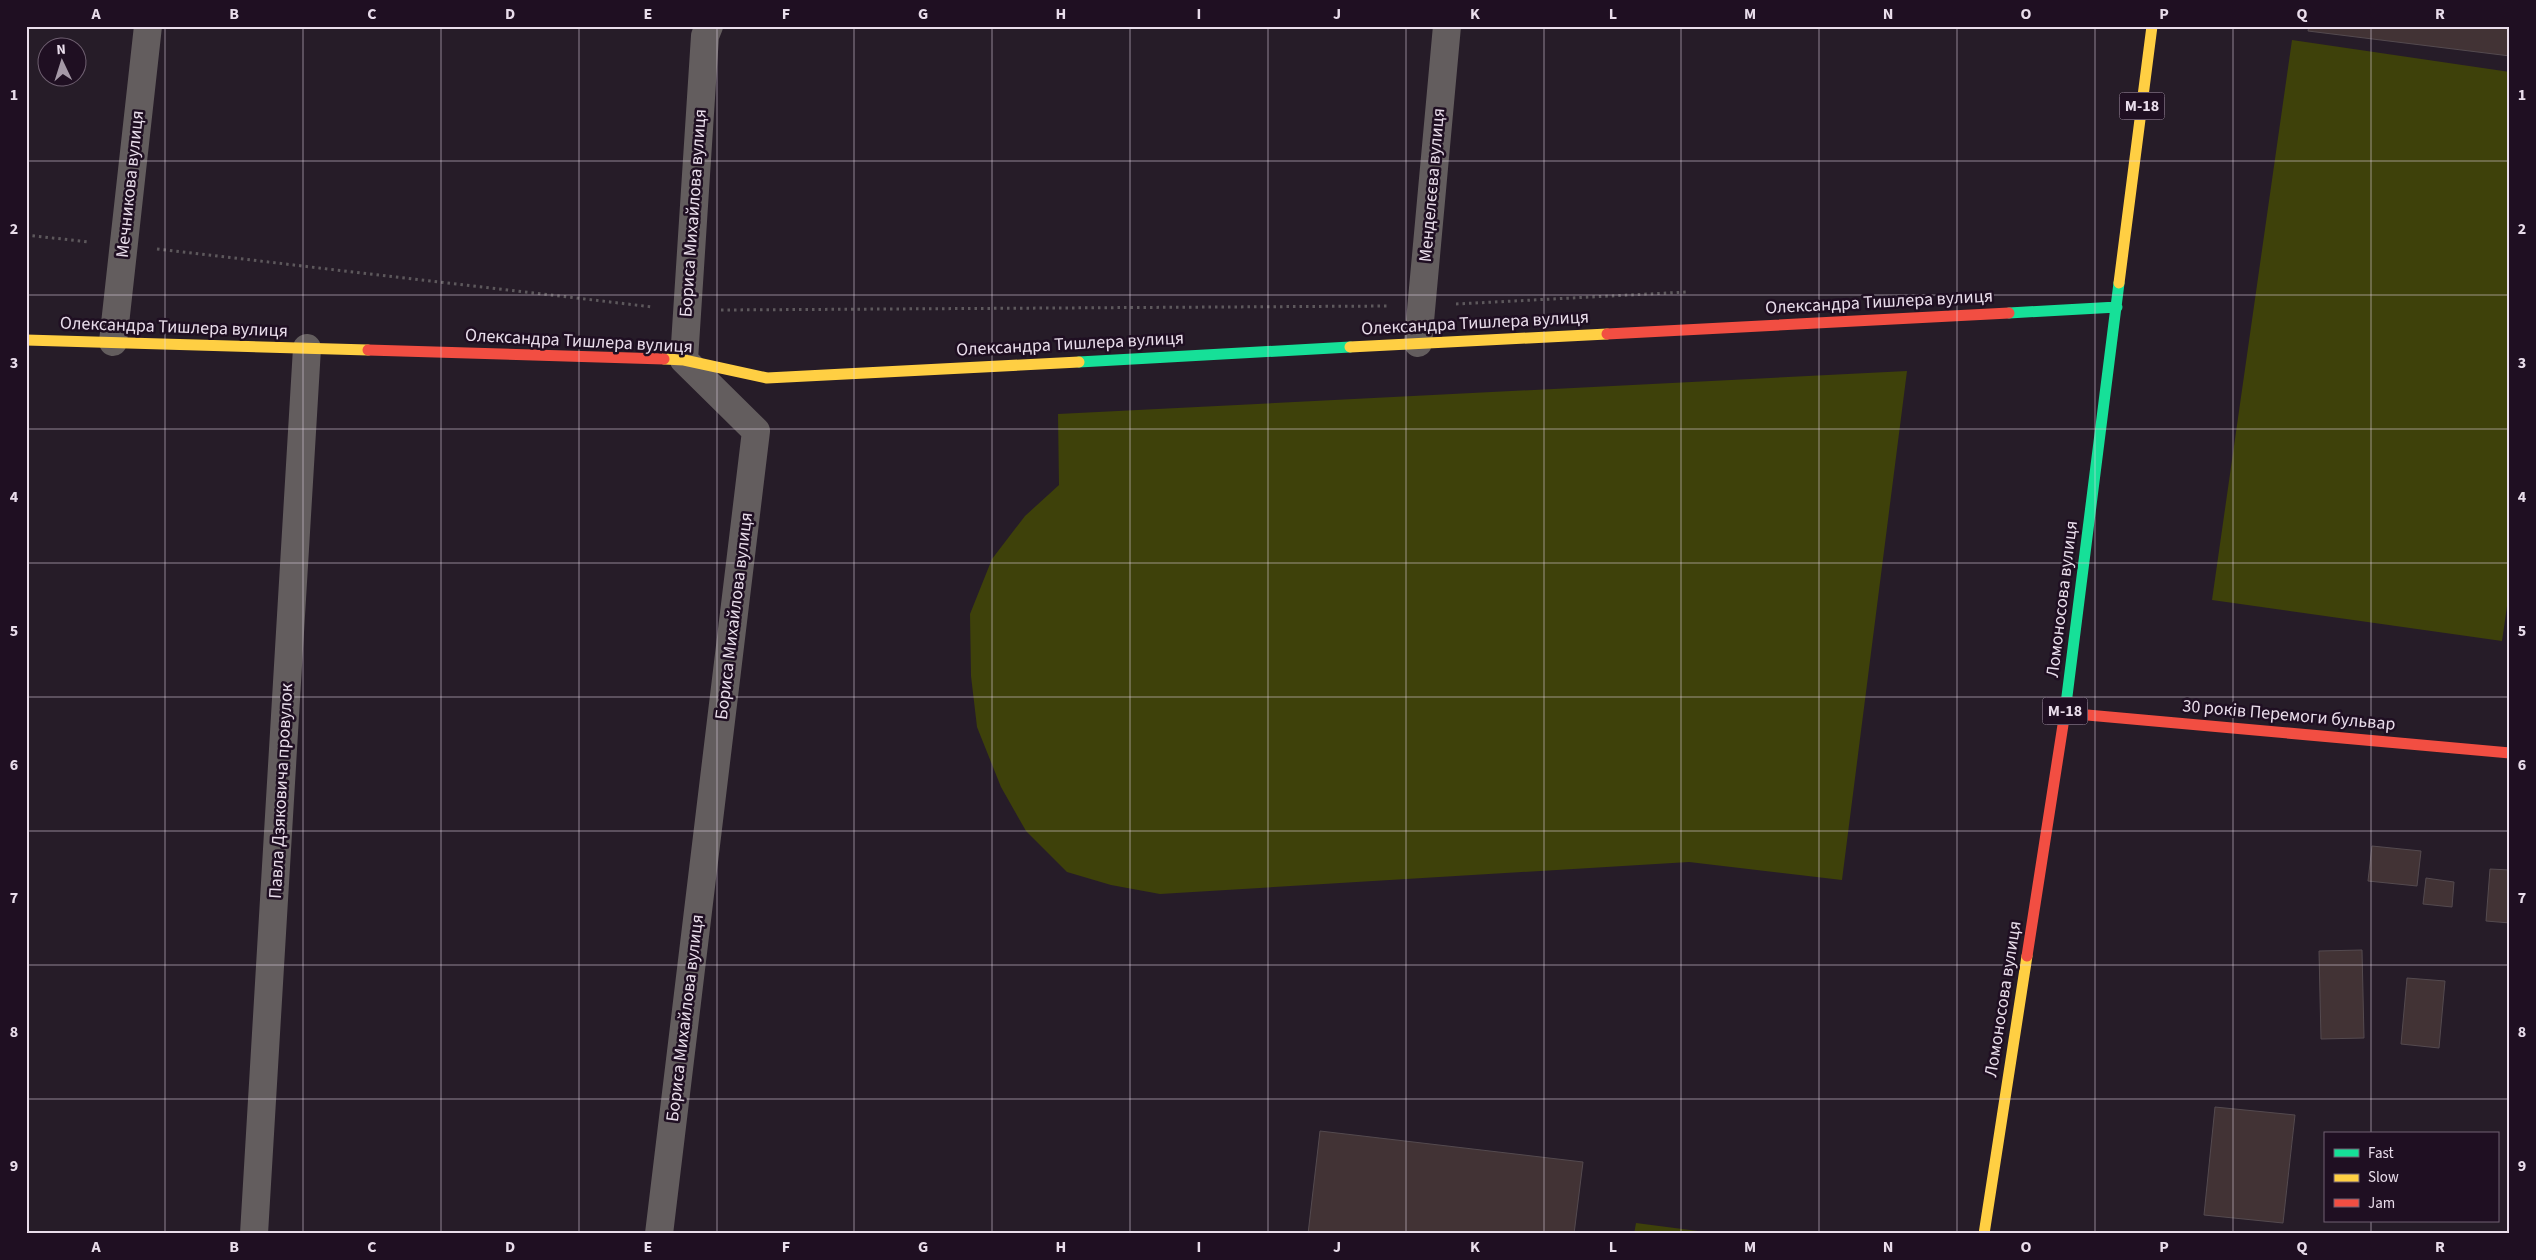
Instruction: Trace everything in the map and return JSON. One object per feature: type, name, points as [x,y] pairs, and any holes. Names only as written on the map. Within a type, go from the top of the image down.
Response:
[{"type":"main road","name":"Ломоносова вулиця","points":[[1984,1234],[2065,713],[2152,26]]},
{"type":"main road","name":"Олександра Тишлера вулиця","points":[[26,340],[684,360],[767,378],[2117,307]]},
{"type":"main road","name":"30 років Перемоги бульвар","points":[[2065,713],[2510,753]]},
{"type":"street","name":"Мечникова вулиця","points":[[114,342],[148,26]]},
{"type":"street","name":"Бориса Михайлова вулиця","points":[[659,1234],[756,432],[684,360],[705,36],[709,26]]},
{"type":"street","name":"Менделєєва вулиця","points":[[1418,343],[1447,26]]},
{"type":"street","name":"Павла Дзяковича провулок","points":[[254,1234],[307,348]]},
{"type":"path","points":[[26,235],[687,310],[1421,306],[1688,292]]},
{"type":"shaded area","points":[[2292,40],[2510,72],[2510,585],[2502,641],[2212,600]]},
{"type":"shaded area","points":[[1907,371],[1842,880],[1689,862],[1160,894],[1111,885],[1067,872],[1026,831],[1001,787],[977,727],[971,676],[970,614],[992,559],[1025,516],[1059,485],[1058,414]]},
{"type":"shaded area","points":[[1636,1223],[1721,1234],[1634,1234]]},
{"type":"building","points":[[2309,26],[2510,26],[2510,56],[2308,31]]},
{"type":"building","points":[[2372,846],[2421,851],[2417,886],[2368,881]]},
{"type":"building","points":[[2490,869],[2510,870],[2510,923],[2486,921]]},
{"type":"building","points":[[2426,878],[2454,882],[2452,907],[2423,904]]},
{"type":"building","points":[[2362,950],[2364,1038],[2321,1039],[2319,951]]},
{"type":"building","points":[[2407,978],[2445,981],[2439,1048],[2401,1044]]},
{"type":"building","points":[[2215,1107],[2295,1115],[2283,1223],[2204,1215]]},
{"type":"building","points":[[1320,1131],[1583,1162],[1574,1234],[1308,1234]]},
{"type":"traffic: fast","points":[[2065,712],[2119,283]]},
{"type":"traffic: fast","points":[[2009,313],[2117,307]]},
{"type":"traffic: fast","points":[[1079,362],[1350,347]]},
{"type":"traffic: slow","points":[[2119,283],[2152,26]]},
{"type":"traffic: slow","points":[[1350,347],[1607,334]]},
{"type":"traffic: slow","points":[[26,340],[368,350]]},
{"type":"traffic: slow","points":[[664,359],[684,360],[767,378],[1079,362]]},
{"type":"traffic: slow","points":[[1984,1234],[2027,956]]},
{"type":"traffic: jam","points":[[1607,334],[2009,313]]},
{"type":"traffic: jam","points":[[368,350],[664,359]]},
{"type":"traffic: jam","points":[[2027,956],[2065,712]]},
{"type":"traffic: jam","points":[[2065,713],[2510,753]]}]
